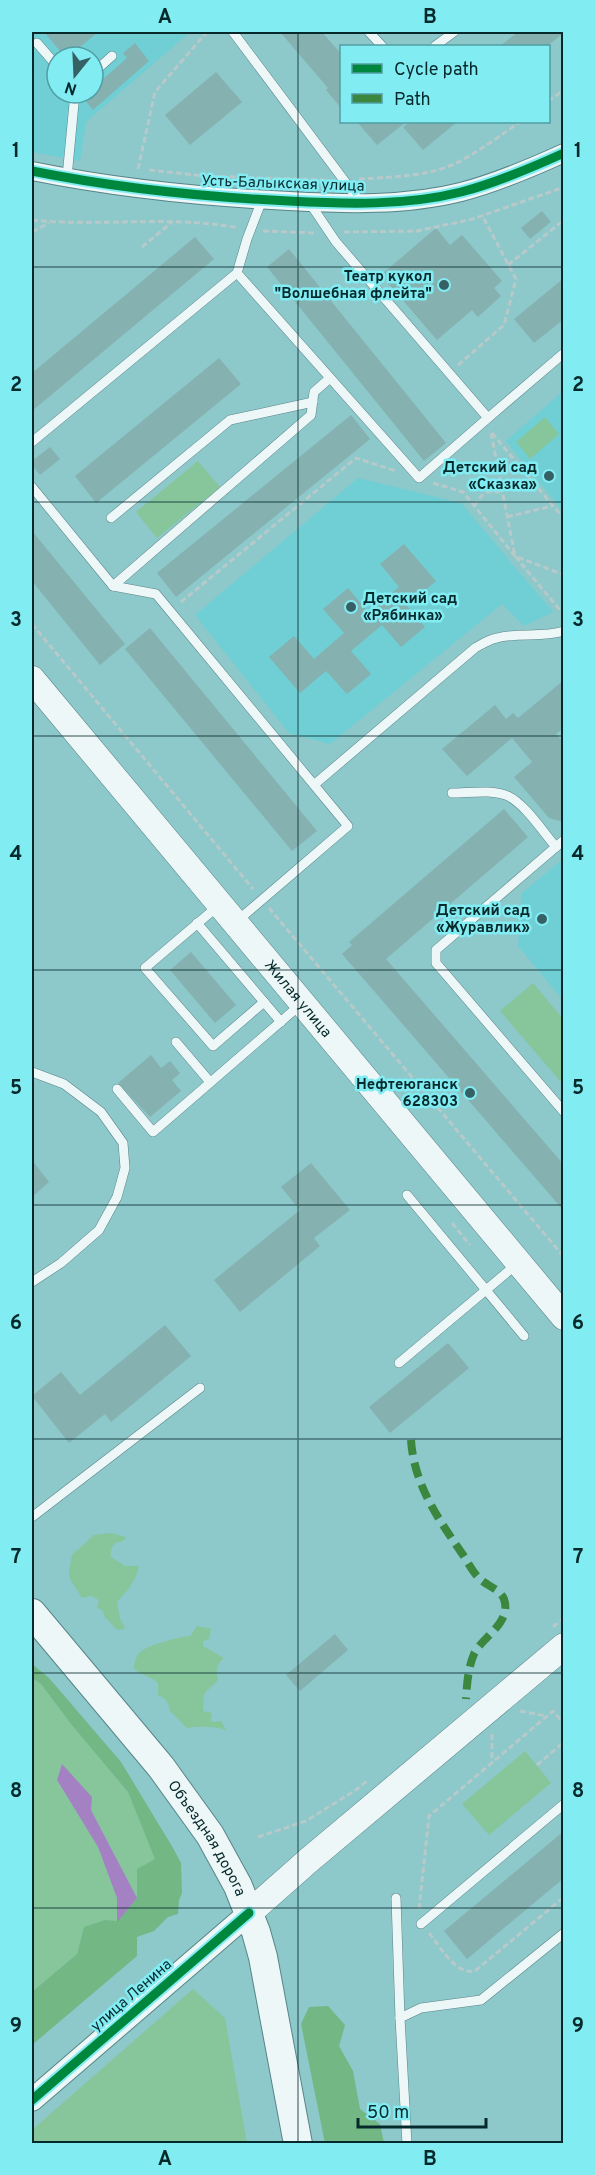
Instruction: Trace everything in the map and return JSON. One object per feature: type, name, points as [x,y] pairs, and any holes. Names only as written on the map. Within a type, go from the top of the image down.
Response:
[{"type":"main road","name":"Жилая улица","points":[[32,680],[562,1314]]},
{"type":"main road","name":"Объездная дорога","points":[[32,1613],[160,1767],[195,1812],[225,1860],[249,1913],[263,1957],[298,2144]]},
{"type":"main road","name":"улица Ленина","points":[[249,1913],[555,1640]]},
{"type":"street","name":"Усть-Балыкская улица","points":[[32,171],[194,195],[361,203],[462,192],[564,153]]},
{"type":"street","name":"улица Ленина","points":[[32,2100],[249,1913]]},
{"type":"lane","points":[[233,32],[361,203]]},
{"type":"lane","points":[[369,32],[381,45]]},
{"type":"lane","points":[[435,32],[439,44],[454,32]]},
{"type":"lane","points":[[37,43],[45,52]]},
{"type":"lane","points":[[105,62],[112,56]]},
{"type":"lane","points":[[67,177],[74,105]]},
{"type":"lane","points":[[32,442],[237,273],[262,200]]},
{"type":"lane","points":[[309,202],[329,232],[488,418]]},
{"type":"lane","points":[[237,273],[419,478],[564,353]]},
{"type":"lane","points":[[113,586],[311,415],[314,392],[330,378]]},
{"type":"lane","points":[[111,518],[230,420],[313,402]]},
{"type":"lane","points":[[32,487],[113,586],[156,594],[348,826]]},
{"type":"lane","points":[[315,784],[476,648],[495,638],[519,635],[548,636],[564,631]]},
{"type":"lane","points":[[452,793],[507,796],[517,802],[560,843],[436,950],[436,963],[564,1112]]},
{"type":"lane","points":[[264,1002],[213,1046],[145,968],[197,923],[261,899],[348,826],[359,821]]},
{"type":"lane","points":[[197,923],[281,1022]]},
{"type":"lane","points":[[117,1089],[153,1132],[302,1004]]},
{"type":"lane","points":[[176,1042],[210,1082]]},
{"type":"lane","points":[[253,1046],[260,1054]]},
{"type":"lane","points":[[32,1072],[64,1084],[101,1112],[123,1143],[124,1168],[117,1197],[99,1230],[61,1263],[32,1282]]},
{"type":"lane","points":[[407,1195],[524,1336]]},
{"type":"lane","points":[[399,1363],[518,1263]]},
{"type":"lane","points":[[32,1518],[200,1388]]},
{"type":"lane","points":[[421,1924],[564,1804]]},
{"type":"lane","points":[[396,1898],[407,2144]]},
{"type":"lane","points":[[400,2018],[421,2008],[481,2000],[563,1934]]},
{"type":"path","points":[[207,32],[155,92],[138,169],[205,176],[344,180],[415,175],[451,165],[518,123]]},
{"type":"path","points":[[550,100],[564,90]]},
{"type":"path","points":[[32,220],[208,222],[250,230],[295,233],[417,231],[482,215],[564,187]]},
{"type":"path","points":[[456,367],[504,325],[516,279],[482,215]]},
{"type":"path","points":[[508,265],[564,220]]},
{"type":"path","points":[[32,232],[51,222]]},
{"type":"path","points":[[142,246],[172,223]]},
{"type":"path","points":[[515,556],[491,431],[564,519]]},
{"type":"path","points":[[181,602],[356,458],[463,492],[564,615]]},
{"type":"path","points":[[474,506],[482,494],[487,491],[503,492]]},
{"type":"path","points":[[507,517],[553,506]]},
{"type":"path","points":[[515,556],[564,575]]},
{"type":"path","points":[[32,624],[564,1257]]},
{"type":"path","points":[[452,1223],[470,1245]]},
{"type":"path","points":[[555,1640],[564,1618]]},
{"type":"path","points":[[517,1710],[547,1716]]},
{"type":"path","points":[[564,1724],[553,1711],[429,1816],[418,1920],[459,1968],[467,1972],[475,1971],[564,1897]]},
{"type":"path","points":[[492,1731],[492,1762]]},
{"type":"path","points":[[537,1765],[564,1742]]},
{"type":"path","points":[[258,1837],[306,1821],[356,1791],[374,1775]]},
{"type":"shaded area","points":[[32,32],[190,32],[86,122],[80,161],[32,152]]},
{"type":"shaded area","name":"Детский сад «Сказка»","points":[[563,391],[563,511],[506,441]]},
{"type":"shaded area","name":"Детский сад «Рябинка»","points":[[358,478],[461,503],[553,612],[524,626],[502,604],[330,744],[289,733],[195,615]]},
{"type":"shaded area","name":"Детский сад «Журавлик»","points":[[563,859],[563,1000],[518,946],[522,893]]},
{"type":"shaded area","points":[[62,1764],[92,1797],[91,1810],[137,1898],[117,1922],[117,1898],[98,1847],[57,1780]]},
{"type":"green space","points":[[545,417],[559,434],[530,459],[516,442]]},
{"type":"green space","points":[[198,461],[220,487],[157,538],[136,512]]},
{"type":"green space","points":[[533,983],[563,1019],[563,1078],[560,1081],[500,1011]]},
{"type":"green space","points":[[111,1533],[126,1537],[123,1541],[115,1543],[111,1557],[125,1566],[139,1566],[134,1581],[117,1602],[120,1619],[125,1627],[117,1630],[104,1616],[103,1611],[97,1607],[99,1600],[91,1596],[82,1598],[70,1579],[69,1571],[72,1555],[94,1535]]},
{"type":"green space","points":[[197,1626],[211,1629],[209,1639],[203,1641],[203,1646],[224,1658],[217,1668],[218,1680],[204,1695],[203,1711],[212,1713],[212,1722],[221,1721],[226,1730],[207,1727],[187,1728],[170,1711],[165,1699],[158,1695],[158,1683],[134,1668],[137,1656],[143,1650],[166,1641],[190,1636]]},
{"type":"green space","points":[[32,1664],[49,1678],[121,1762],[181,1863],[182,1893],[178,1914],[168,1917],[154,1931],[137,1937],[137,1956],[32,2045],[32,1992],[77,1954],[84,1927],[105,1920],[117,1921],[137,1898],[137,1869],[155,1859],[128,1792],[41,1684],[32,1678]]},
{"type":"green space","points":[[32,1678],[41,1684],[128,1792],[156,1859],[137,1869],[137,1898],[91,1810],[91,1797],[62,1764],[57,1780],[98,1847],[117,1898],[117,1922],[105,1920],[84,1927],[77,1954],[32,1992]]},
{"type":"green space","points":[[525,1751],[551,1783],[489,1835],[462,1804]]},
{"type":"green space","points":[[193,1989],[225,2018],[247,2143],[32,2143],[32,2130]]},
{"type":"green space","points":[[328,2006],[345,2025],[339,2046],[353,2071],[360,2109],[380,2124],[384,2143],[325,2143],[301,2024],[309,2007]]},
{"type":"building","points":[[44,32],[98,32],[82,45],[55,45]]},
{"type":"building","points":[[280,32],[322,32],[340,53],[340,107],[326,90],[328,88]]},
{"type":"building","points":[[518,32],[564,32],[548,45],[501,45]]},
{"type":"building","points":[[135,43],[149,61],[105,100],[105,77],[127,58],[123,53]]},
{"type":"building","points":[[216,72],[242,102],[190,145],[165,115]]},
{"type":"building","points":[[89,105],[99,105],[93,110]]},
{"type":"building","points":[[358,123],[405,123],[377,145]]},
{"type":"building","points":[[409,123],[456,123],[423,150],[403,127]]},
{"type":"building","points":[[542,211],[551,222],[530,239],[521,228]]},
{"type":"building","name":"Театр кукол \"Волшебная флейта\"","points":[[436,228],[450,245],[462,235],[502,281],[494,288],[501,296],[478,317],[472,310],[437,340],[381,275]]},
{"type":"building","points":[[195,237],[214,259],[32,411],[32,373]]},
{"type":"building","points":[[289,249],[446,443],[424,461],[267,267]]},
{"type":"building","points":[[564,278],[564,319],[534,343],[514,319]]},
{"type":"building","points":[[219,358],[241,384],[96,503],[75,476]]},
{"type":"building","points":[[351,415],[370,439],[176,597],[157,573]]},
{"type":"building","points":[[50,447],[60,459],[40,475],[32,465],[32,461]]},
{"type":"building","points":[[32,531],[125,644],[100,665],[32,581]]},
{"type":"building","points":[[404,544],[436,581],[407,606],[425,627],[401,647],[382,625],[351,651],[371,674],[347,694],[326,671],[300,693],[269,657],[294,636],[314,659],[344,633],[323,609],[348,588],[369,613],[399,587],[380,564]]},
{"type":"building","points":[[150,628],[317,831],[292,851],[125,649]]},
{"type":"building","points":[[564,680],[564,728],[556,734],[564,743],[564,822],[549,818],[514,777],[532,762],[512,738],[467,776],[442,749],[495,705],[506,719],[513,713],[518,718]]},
{"type":"building","points":[[504,809],[528,837],[386,959],[564,1165],[564,1211],[342,954],[352,945],[349,942]]},
{"type":"building","points":[[191,952],[236,1005],[215,1023],[170,970]]},
{"type":"building","points":[[151,1055],[161,1068],[170,1061],[180,1073],[172,1080],[181,1091],[150,1117],[118,1083]]},
{"type":"building","points":[[32,1160],[49,1182],[32,1197]]},
{"type":"building","points":[[311,1163],[350,1210],[314,1238],[320,1246],[240,1312],[214,1280],[300,1210],[281,1187]]},
{"type":"building","points":[[165,1325],[191,1356],[111,1422],[105,1414],[69,1443],[32,1396],[61,1372],[80,1395]]},
{"type":"building","points":[[448,1343],[469,1368],[390,1433],[369,1407]]},
{"type":"building","points":[[335,1634],[348,1650],[300,1691],[286,1675]]},
{"type":"building","points":[[564,1831],[564,1878],[467,1959],[444,1931]]},
{"type":"marked path","points":[[411,1440],[417,1471],[435,1513],[475,1573],[504,1599],[504,1615],[474,1654],[469,1670],[466,1699]]},
{"type":"cycle path","points":[[32,171],[128,187],[192,194],[310,202],[375,203],[419,200],[461,192],[513,175],[564,153]]},
{"type":"cycle path","points":[[32,2100],[249,1913]]},
{"type":"place","name":"Театр кукол \"Волшебная флейта\"","points":[[444,285]]},
{"type":"place","name":"Детский сад «Сказка»","points":[[549,476]]},
{"type":"place","name":"Детский сад «Рябинка»","points":[[351,607]]},
{"type":"place","name":"Детский сад «Журавлик»","points":[[542,919]]},
{"type":"place","name":"Нефтеюганск 628303","points":[[470,1093]]}]
